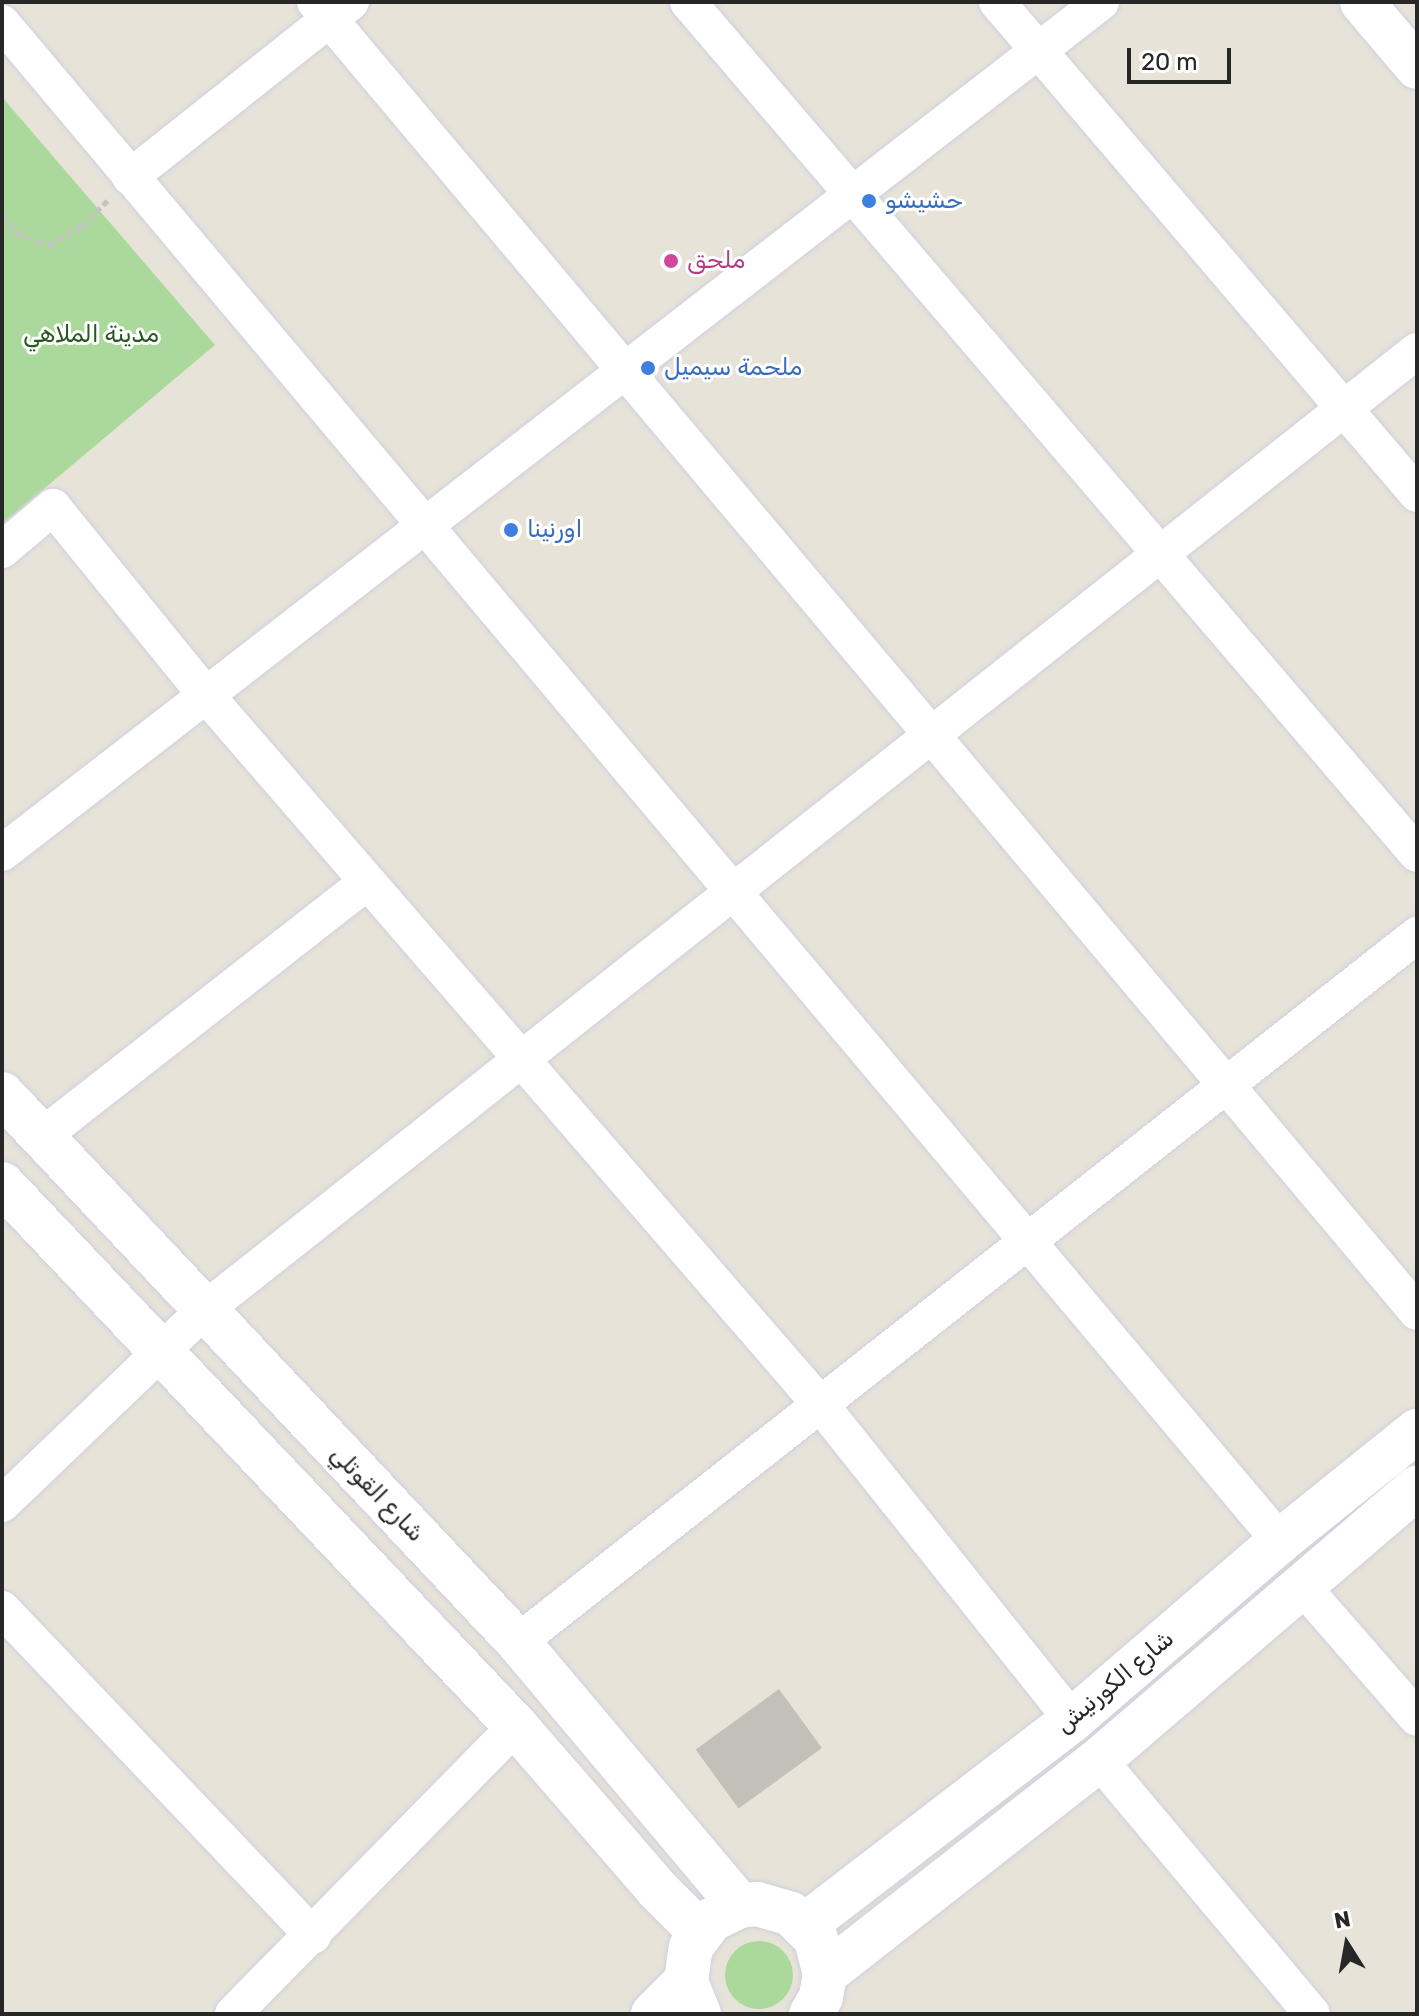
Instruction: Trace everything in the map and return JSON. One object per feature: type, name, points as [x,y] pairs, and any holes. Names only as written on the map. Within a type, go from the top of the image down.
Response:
[{"type":"street","points":[[688,2],[1417,854]]},
{"type":"street","points":[[997,2],[1417,494]]},
{"type":"street","points":[[2,853],[1101,2]]},
{"type":"street","points":[[1362,2],[1417,67]]},
{"type":"street","points":[[1394,2],[1417,30]]},
{"type":"street","points":[[131,176],[332,8],[625,370],[1417,1312]]},
{"type":"street","points":[[2,23],[1280,1541]]},
{"type":"street","points":[[2,1504],[203,1311],[1417,351]]},
{"type":"street","points":[[2,550],[53,507],[206,695],[820,1404],[1072,1720]]},
{"type":"street","points":[[42,1136],[367,882]]},
{"type":"street","points":[[518,1642],[1417,935]]},
{"type":"street","name":"شارع القوتلي","points":[[2,1094],[203,1311],[518,1642],[740,1906]]},
{"type":"street","points":[[2,1184],[160,1355],[516,1726],[657,1889],[700,1932]]},
{"type":"street","name":"شارع الكورنيش","points":[[805,1925],[1072,1720],[1280,1541],[1417,1431]]},
{"type":"street","name":"شارع الكورنيش","points":[[818,1994],[1099,1760],[1417,1487]]},
{"type":"street","points":[[1301,1585],[1417,1718]]},
{"type":"street","points":[[2,1609],[313,1936]]},
{"type":"street","points":[[233,2014],[516,1726]]},
{"type":"street","points":[[1099,1760],[1312,2014]]},
{"type":"street","points":[[653,2014],[693,1998],[688,1955],[700,1932],[711,1920],[740,1906],[775,1907],[805,1925],[816,1939],[818,1994]]},
{"type":"path","points":[[2,214],[18,234],[50,245],[82,226],[131,176]]},
{"type":"green space","name":"مدينة الملاهي","points":[[2,97],[215,345],[2,524]]},
{"type":"green space","points":[[759,1941],[783,1951],[793,1975],[783,1999],[759,2009],[735,1999],[725,1975],[735,1951]]},
{"type":"building","points":[[779,1689],[822,1748],[739,1809],[696,1750]]},
{"type":"place","name":"حشيشو","points":[[869,201]]},
{"type":"place","name":"ملحق","points":[[671,261]]},
{"type":"place","name":"ملحمة سيميل","points":[[648,368]]},
{"type":"place","name":"اورنينا","points":[[511,530]]}]
